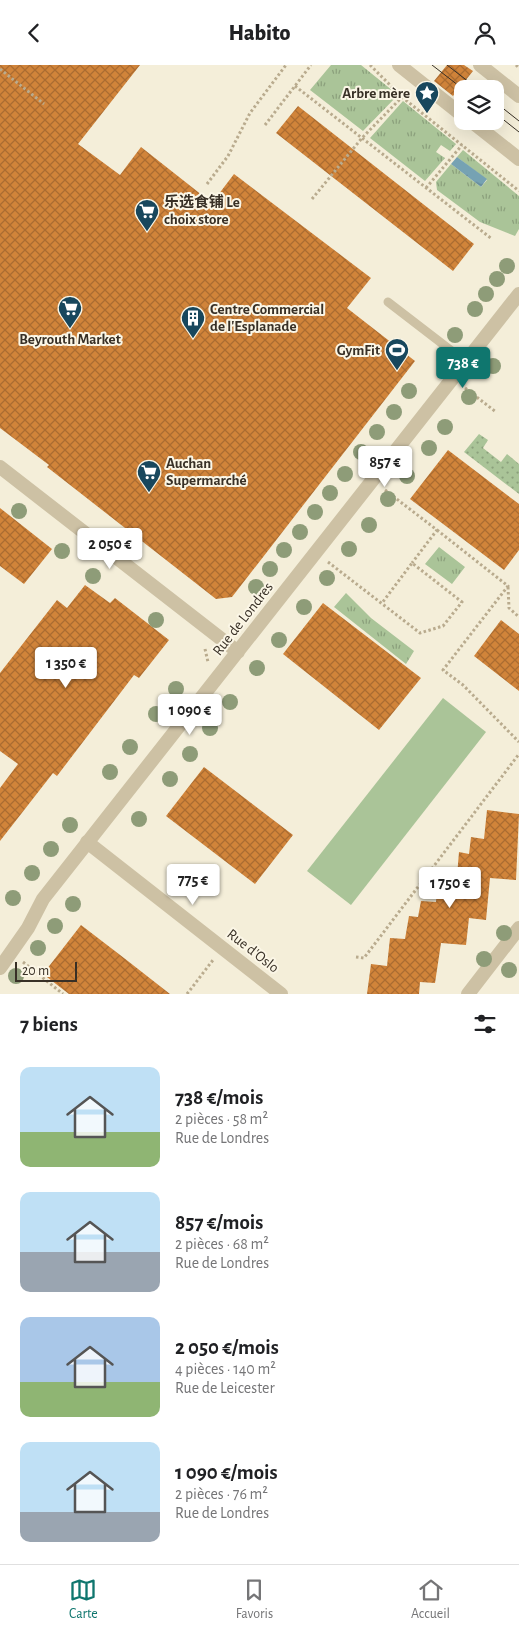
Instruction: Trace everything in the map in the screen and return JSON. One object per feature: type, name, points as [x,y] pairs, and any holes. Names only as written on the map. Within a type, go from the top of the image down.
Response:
[{"type":"street","points":[[399,65],[454,109]]},
{"type":"street","points":[[480,65],[519,96]]},
{"type":"street","points":[[482,130],[519,159]]},
{"type":"street","name":"Rue de Londres","points":[[0,968],[28,929],[42,899],[519,294]]},
{"type":"street","points":[[0,467],[238,652]]},
{"type":"street","name":"Rue d'Oslo","points":[[87,842],[281,994]]},
{"type":"street","points":[[468,994],[519,928]]},
{"type":"lane","points":[[388,301],[466,362]]},
{"type":"path","points":[[207,184],[228,156],[250,113],[286,65]]},
{"type":"path","points":[[265,125],[311,65]]},
{"type":"path","points":[[370,65],[402,97],[519,190]]},
{"type":"path","points":[[376,71],[381,65]]},
{"type":"path","points":[[516,65],[519,68]]},
{"type":"path","points":[[0,69],[44,104]]},
{"type":"path","points":[[295,86],[492,239]]},
{"type":"path","points":[[312,199],[362,138],[402,97]]},
{"type":"path","points":[[426,188],[462,145]]},
{"type":"path","points":[[453,379],[496,412]]},
{"type":"path","points":[[373,480],[508,586],[509,608],[519,617]]},
{"type":"path","points":[[382,603],[438,530]]},
{"type":"path","points":[[316,552],[420,633],[443,626],[462,602],[412,563]]},
{"type":"path","points":[[508,586],[443,670],[463,685],[519,742]]},
{"type":"path","points":[[356,957],[364,958],[519,754]]},
{"type":"path","points":[[187,994],[222,948]]},
{"type":"path","points":[[12,953],[64,994]]},
{"type":"green space","points":[[331,65],[361,65],[398,95],[363,131],[310,90]]},
{"type":"green space","points":[[403,101],[456,144],[450,151],[441,145],[436,152],[445,158],[425,181],[370,138]]},
{"type":"green space","points":[[463,150],[519,196],[519,229],[515,236],[480,222],[437,190],[436,182],[451,164],[481,187],[487,180],[457,157]]},
{"type":"green space","points":[[479,434],[488,440],[483,448],[501,462],[507,454],[519,464],[519,494],[464,452]]},
{"type":"green space","points":[[439,547],[465,567],[452,584],[425,564]]},
{"type":"green space","points":[[346,593],[371,618],[414,651],[406,664],[334,607]]},
{"type":"green space","points":[[443,698],[486,732],[351,905],[307,871]]},
{"type":"water","points":[[457,157],[487,179],[481,187],[451,164]]},
{"type":"building","name":"Centre Commercial de l'Esplanade","points":[[0,65],[140,65],[78,144],[120,175],[141,147],[212,203],[234,174],[371,278],[347,308],[415,361],[232,597],[216,599],[0,428]]},
{"type":"building","points":[[447,65],[464,65],[473,71],[466,80],[454,80],[453,96],[434,81]]},
{"type":"building","points":[[298,106],[474,244],[453,271],[276,133]]},
{"type":"building","points":[[448,450],[519,504],[519,550],[504,570],[410,499]]},
{"type":"building","points":[[0,508],[52,549],[24,584],[0,566]]},
{"type":"building","points":[[85,585],[110,603],[115,598],[169,640],[139,678],[134,675],[57,776],[53,773],[0,841],[0,788],[18,764],[0,751],[0,673],[57,600],[67,608]]},
{"type":"building","points":[[323,603],[421,678],[379,730],[283,654]]},
{"type":"building","points":[[501,620],[519,634],[519,691],[474,656]]},
{"type":"building","points":[[204,767],[293,835],[255,884],[166,816]]},
{"type":"building","points":[[487,810],[519,814],[516,880],[490,878],[486,920],[469,918],[466,945],[441,943],[435,983],[420,982],[419,994],[367,994],[371,964],[387,966],[390,938],[405,939],[409,916],[418,917],[421,901],[436,902],[439,874],[457,876],[459,852],[469,854],[471,837],[484,839]]},
{"type":"building","points":[[81,925],[170,994],[69,994],[43,974]]},
{"type":"tram line","points":[[432,65],[454,82]]},
{"type":"tram line","points":[[447,65],[466,80]]},
{"type":"tram line","points":[[504,109],[519,121]]},
{"type":"tram line","points":[[504,120],[519,132]]},
{"type":"place","name":"Arbre mère","points":[[427,114]]},
{"type":"place","name":"乐选食铺 Le choix store","points":[[147,232]]},
{"type":"place","name":"Beyrouth Market","points":[[70,329]]},
{"type":"place","name":"Centre Commercial de l'Esplanade","points":[[193,339]]},
{"type":"place","name":"GymFit","points":[[397,371]]},
{"type":"place","name":"Auchan Supermarché","points":[[149,493]]}]
